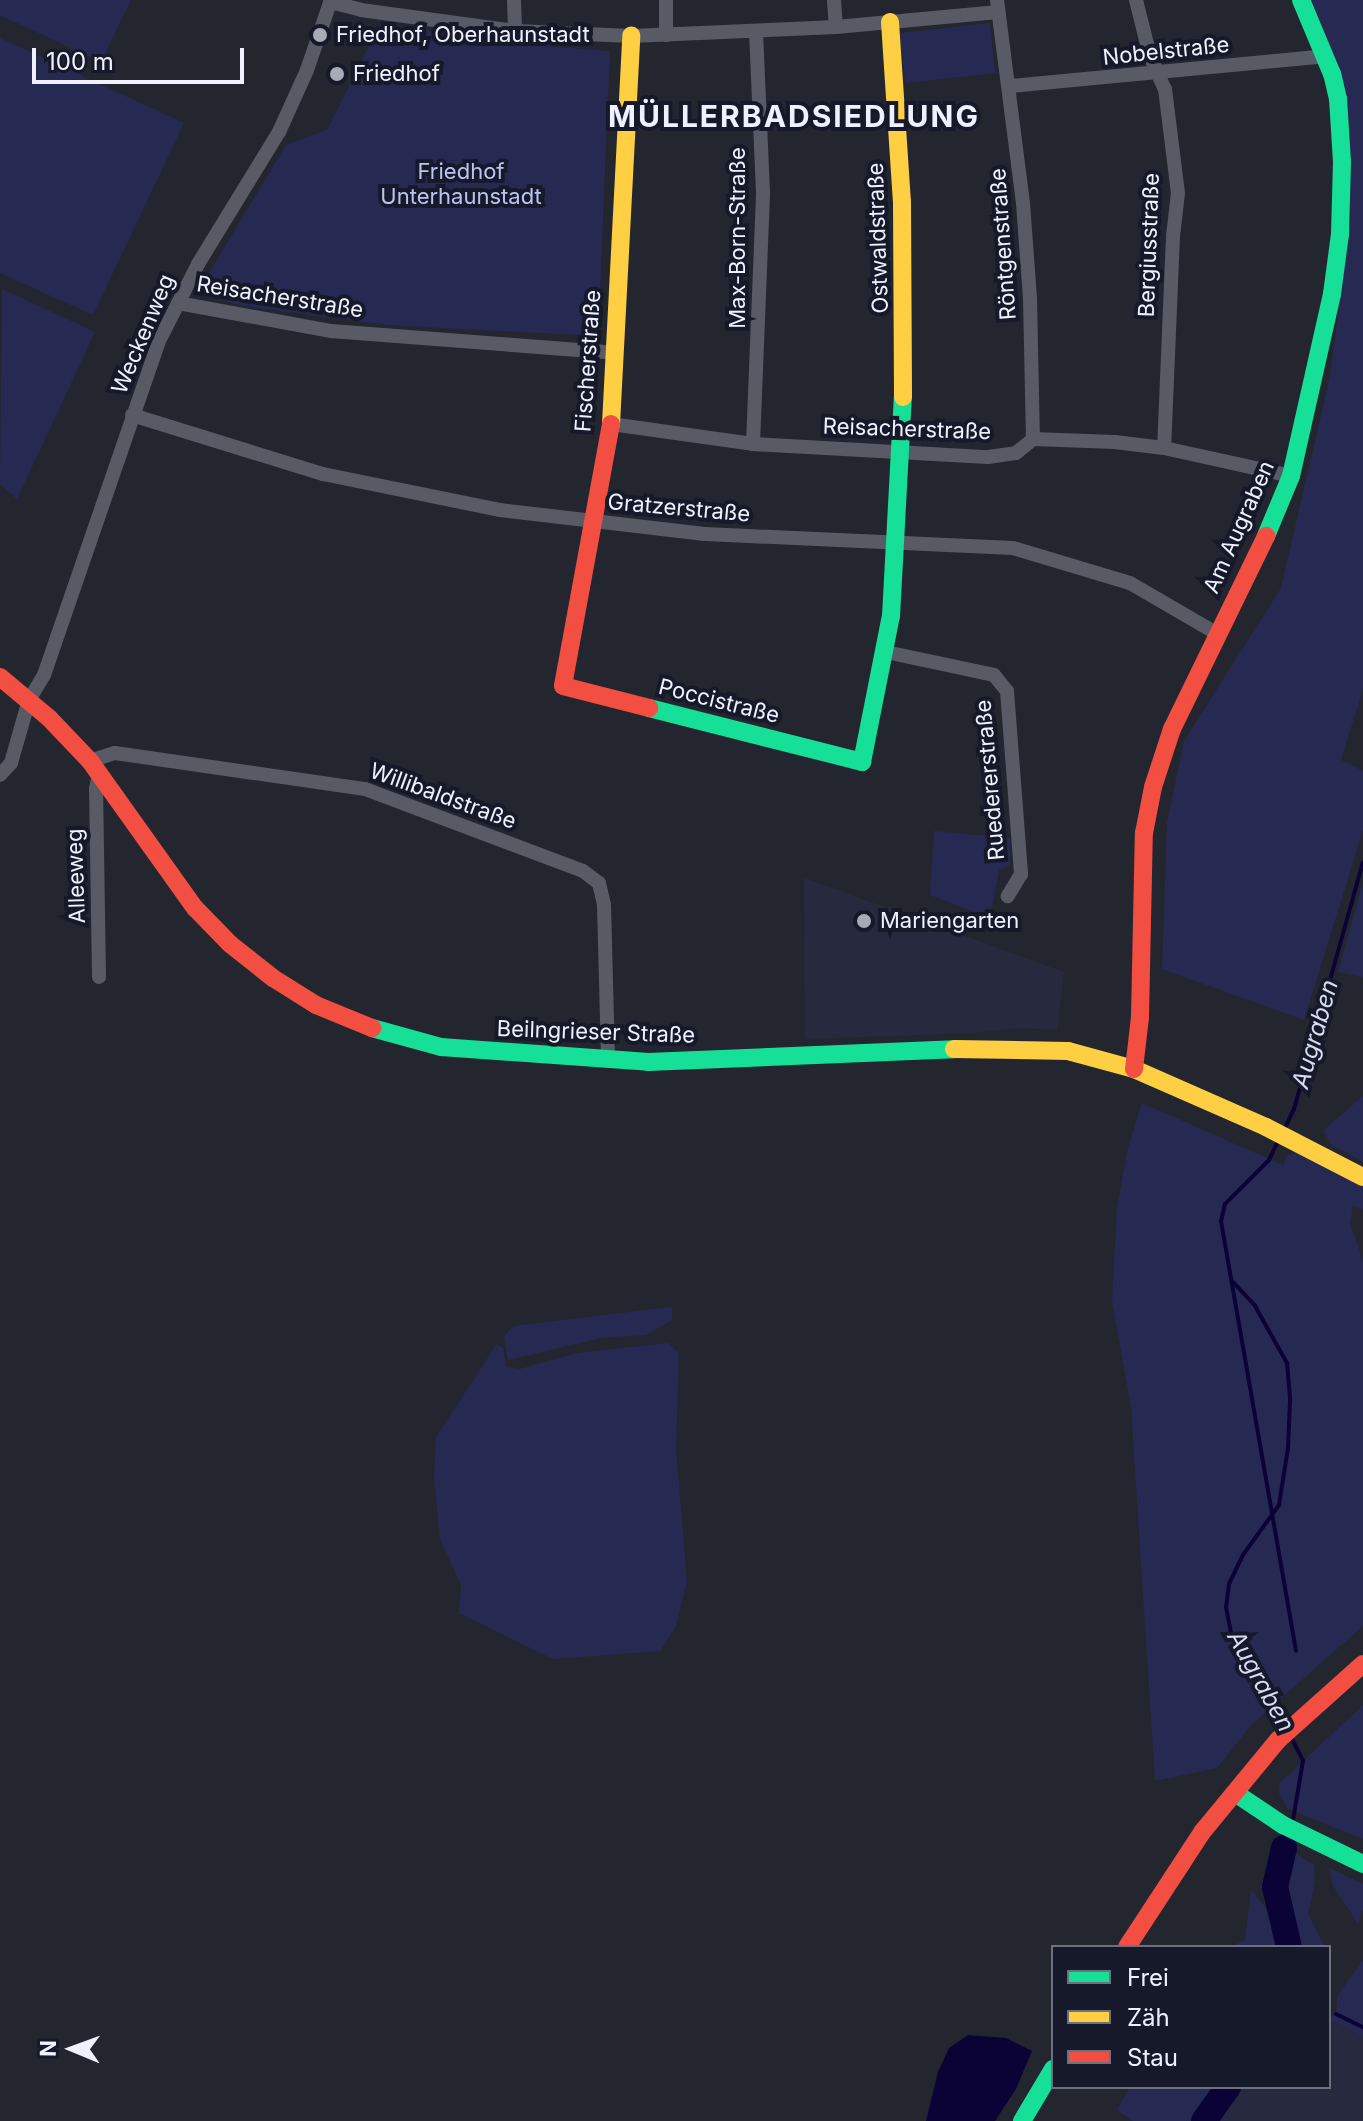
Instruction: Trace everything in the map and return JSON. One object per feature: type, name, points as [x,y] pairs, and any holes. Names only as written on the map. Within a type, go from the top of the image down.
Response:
[{"type":"street","points":[[514,0],[515,31]]},
{"type":"street","points":[[666,0],[666,35]]},
{"type":"street","points":[[834,0],[836,27]]},
{"type":"street","name":"Bergiusstraße","points":[[1136,0],[1165,89],[1178,193],[1173,236],[1164,448]]},
{"type":"street","name":"Am Augraben","points":[[1134,1069],[1147,818],[1153,787],[1172,729],[1216,633],[1254,562],[1291,476],[1315,376],[1340,234],[1342,162],[1338,99],[1325,56],[1301,0]]},
{"type":"street","points":[[330,1],[361,10],[515,31],[631,36],[836,27],[998,6]]},
{"type":"street","name":"Weckenweg","points":[[0,775],[11,763],[29,700],[44,675],[159,341],[178,303],[279,132],[307,70],[330,1]]},
{"type":"street","name":"Röntgenstraße","points":[[998,6],[1010,86],[1030,298],[1033,439]]},
{"type":"street","name":"Ostwaldstraße","points":[[862,762],[886,652],[896,544],[906,297],[890,22]]},
{"type":"street","name":"Max-Born-Straße","points":[[753,444],[763,192],[756,31]]},
{"type":"street","name":"Fischerstraße","points":[[563,686],[611,424],[631,36]]},
{"type":"street","name":"Nobelstraße","points":[[1010,86],[1158,75],[1325,56]]},
{"type":"street","name":"Reisacherstraße","points":[[178,303],[331,331],[614,353]]},
{"type":"street","name":"Gratzerstraße","points":[[132,415],[266,459],[368,485],[500,510],[705,534],[1013,548],[1072,563],[1130,583],[1216,633]]},
{"type":"street","name":"Reisacherstraße","points":[[611,424],[753,444],[988,457],[1016,453],[1033,439],[1164,448],[1291,476]]},
{"type":"street","name":"Ruedererstraße","points":[[886,652],[994,675],[1007,691],[1021,874],[1008,896]]},
{"type":"street","name":"Beilngrieser Straße","points":[[0,677],[29,700],[94,767],[195,908],[241,952],[316,1005],[363,1026],[441,1047],[608,1061],[679,1061],[917,1048],[1020,1048],[1096,1056],[1134,1069],[1266,1127],[1363,1177]]},
{"type":"street","name":"Poccistraße","points":[[563,686],[862,762]]},
{"type":"street","name":"Willibaldstraße","points":[[94,767],[115,753],[365,789],[583,871],[599,883],[604,905],[608,1061]]},
{"type":"street","name":"Alleeweg","points":[[94,767],[99,977]]},
{"type":"street","points":[[1128,1945],[1218,1814],[1278,1740],[1363,1664]]},
{"type":"street","points":[[1235,1793],[1291,1829],[1363,1864]]},
{"type":"street","points":[[1022,2121],[1051,2072]]},
{"type":"shaded area","name":"Mariengarten","points":[[804,878],[1064,972],[1057,1030],[1019,1028],[973,1033],[805,1039]]},
{"type":"shaded area","points":[[1331,2021],[1363,2037],[1363,2121],[1222,2121],[1243,2089],[1331,2089]]},
{"type":"shaded area","points":[[968,2035],[1006,2038],[1032,2051],[1016,2089],[995,2121],[926,2121],[938,2072],[949,2048]]},
{"type":"green space","points":[[0,0],[131,0],[101,62],[0,15]]},
{"type":"green space","points":[[1311,0],[1363,0],[1363,689],[1341,760],[1363,771],[1363,830],[1304,1020],[1162,969],[1167,823],[1184,741],[1281,588],[1330,377],[1351,215]]},
{"type":"green space","points":[[990,23],[995,73],[905,83],[900,33]]},
{"type":"green space","name":"Friedhof Unterhaunstadt","points":[[380,24],[518,44],[610,51],[598,336],[387,325],[238,305],[197,293],[286,145],[327,130]]},
{"type":"green space","points":[[0,38],[184,123],[93,315],[0,273]]},
{"type":"green space","points":[[2,289],[95,332],[17,499],[0,484]]},
{"type":"green space","points":[[934,831],[1010,838],[1010,865],[999,870],[990,918],[930,895]]},
{"type":"green space","points":[[1363,882],[1363,977],[1338,972]]},
{"type":"green space","points":[[1363,1096],[1363,1162],[1330,1144],[1324,1130]]},
{"type":"green space","points":[[1142,1103],[1283,1165],[1287,1156],[1296,1152],[1363,1183],[1363,1209],[1353,1206],[1350,1223],[1363,1261],[1363,1626],[1252,1724],[1217,1768],[1155,1781],[1131,1407],[1112,1301],[1117,1207],[1128,1148]]},
{"type":"green space","points":[[672,1307],[672,1320],[646,1335],[601,1338],[508,1360],[504,1337],[513,1326]]},
{"type":"green space","points":[[668,1343],[679,1354],[676,1449],[687,1581],[676,1626],[660,1651],[553,1659],[459,1613],[461,1585],[440,1539],[434,1477],[436,1437],[497,1344],[503,1348],[506,1367],[520,1369],[577,1353]]},
{"type":"green space","points":[[1363,1705],[1363,1839],[1288,1809],[1279,1793],[1280,1783]]},
{"type":"green space","points":[[1289,1849],[1314,1865],[1315,1882],[1308,1914],[1324,1945],[1234,1945],[1245,1940],[1251,1890],[1289,1936],[1279,1886]]},
{"type":"green space","points":[[1329,1868],[1363,1884],[1363,1910],[1358,1923],[1333,1886]]},
{"type":"green space","points":[[1363,1960],[1363,2037],[1331,2021],[1337,2009],[1337,1996]]},
{"type":"green space","points":[[1129,2089],[1243,2089],[1222,2121],[1133,2121],[1117,2110]]},
{"type":"waterway","name":"Augraben","points":[[1285,1128],[1294,1109],[1363,862]]},
{"type":"waterway","name":"Augraben","points":[[1277,1143],[1269,1160],[1225,1204],[1221,1221],[1296,1651]]},
{"type":"waterway","name":"Augraben","points":[[1233,1282],[1255,1306],[1287,1363],[1290,1401],[1288,1448],[1279,1505],[1243,1555],[1229,1584],[1226,1607],[1232,1637],[1244,1657],[1255,1662],[1284,1726]]},
{"type":"waterway","name":"Augraben","points":[[1291,1737],[1303,1761],[1293,1820]]},
{"type":"waterway","name":"Augraben","points":[[1288,1836],[1275,1887],[1289,1945]]},
{"type":"waterway","name":"Augraben","points":[[1284,1848],[1275,1887],[1289,1945]]},
{"type":"waterway","points":[[1336,2014],[1363,2027]]},
{"type":"waterway","name":"Augraben","points":[[1203,2121],[1227,2089]]},
{"type":"waterway","name":"Augraben","points":[[1204,2121],[1227,2089]]},
{"type":"traffic: fast","points":[[1266,536],[1291,476],[1332,294],[1340,234],[1342,162],[1338,99],[1332,74],[1301,0]]},
{"type":"traffic: fast","points":[[649,708],[862,762],[891,616],[903,397]]},
{"type":"traffic: fast","points":[[372,1028],[441,1047],[648,1062],[954,1049]]},
{"type":"traffic: fast","points":[[1235,1793],[1283,1825],[1363,1864]]},
{"type":"traffic: fast","points":[[1022,2121],[1051,2072]]},
{"type":"traffic: slow","points":[[890,22],[902,202],[903,397]]},
{"type":"traffic: slow","points":[[611,424],[631,36]]},
{"type":"traffic: slow","points":[[954,1049],[1068,1051],[1134,1069],[1266,1127],[1363,1177]]},
{"type":"traffic: jam","points":[[611,424],[563,686],[649,708]]},
{"type":"traffic: jam","points":[[1134,1069],[1140,1017],[1144,833],[1153,787],[1172,729],[1266,536]]},
{"type":"traffic: jam","points":[[0,677],[49,718],[90,761],[195,908],[230,944],[273,978],[316,1005],[372,1028]]},
{"type":"traffic: jam","points":[[1128,1945],[1203,1831],[1278,1740],[1363,1664]]},
{"type":"place","name":"Friedhof, Oberhaunstadt","points":[[320,35]]},
{"type":"place","name":"Friedhof","points":[[337,74]]},
{"type":"place","name":"Mariengarten","points":[[864,921]]},
{"type":"district","name":"MÜLLERBADSIEDLUNG","points":[[794,116]]}]
